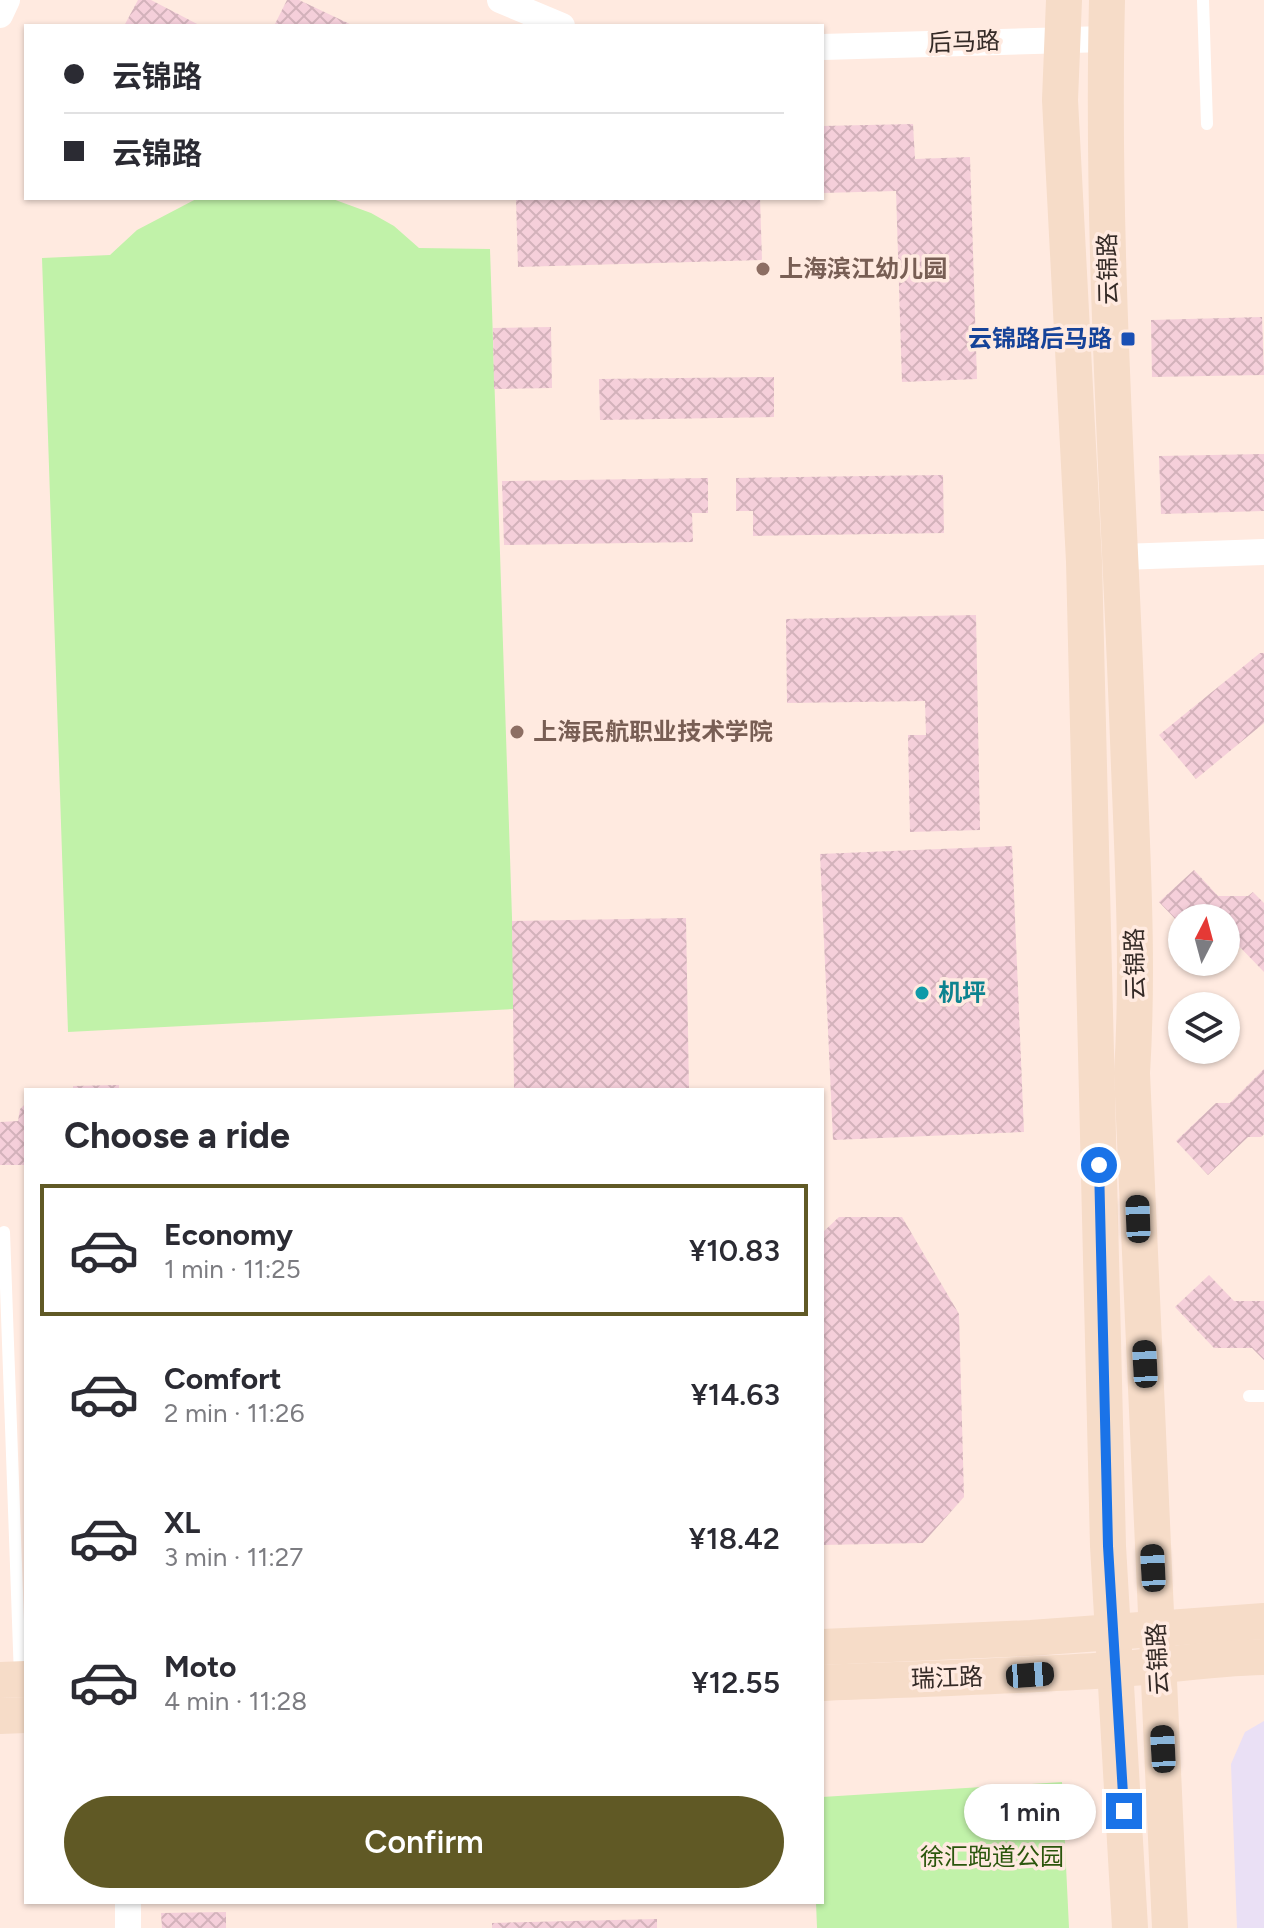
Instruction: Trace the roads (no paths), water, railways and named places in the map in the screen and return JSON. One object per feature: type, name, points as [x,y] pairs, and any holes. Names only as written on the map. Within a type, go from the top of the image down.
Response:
[{"type":"main road","name":"云锦路","points":[[1064,0],[1060,100],[1084,561],[1108,1546],[1130,1928]]},
{"type":"main road","name":"云锦路","points":[[1107,0],[1105,98],[1110,343],[1137,996],[1132,1073],[1170,1928]]},
{"type":"main road","name":"瑞江路","points":[[824,1647],[1113,1633],[1264,1621]]},
{"type":"main road","name":"瑞江路","points":[[824,1683],[1115,1670],[1204,1659],[1264,1657]]},
{"type":"street","points":[[0,15],[7,0]]},
{"type":"street","points":[[500,0],[557,24]]},
{"type":"street","name":"后马路","points":[[824,47],[1106,39]]},
{"type":"street","points":[[1121,557],[1264,552]]},
{"type":"street","points":[[128,1904],[128,1928]]},
{"type":"lane","points":[[1203,0],[1207,124]]},
{"type":"lane","points":[[4,1232],[17,1697]]},
{"type":"lane","points":[[1249,1396],[1264,1396]]},
{"type":"place","name":"上海滨江幼儿园","points":[[763,269]]},
{"type":"place","name":"云锦路后马路","points":[[1128,339]]},
{"type":"place","name":"上海民航职业技术学院","points":[[517,732]]},
{"type":"place","name":"机坪","points":[[922,993]]},
{"type":"park label","name":"徐汇跑道公园","points":[[992,1857]]}]
